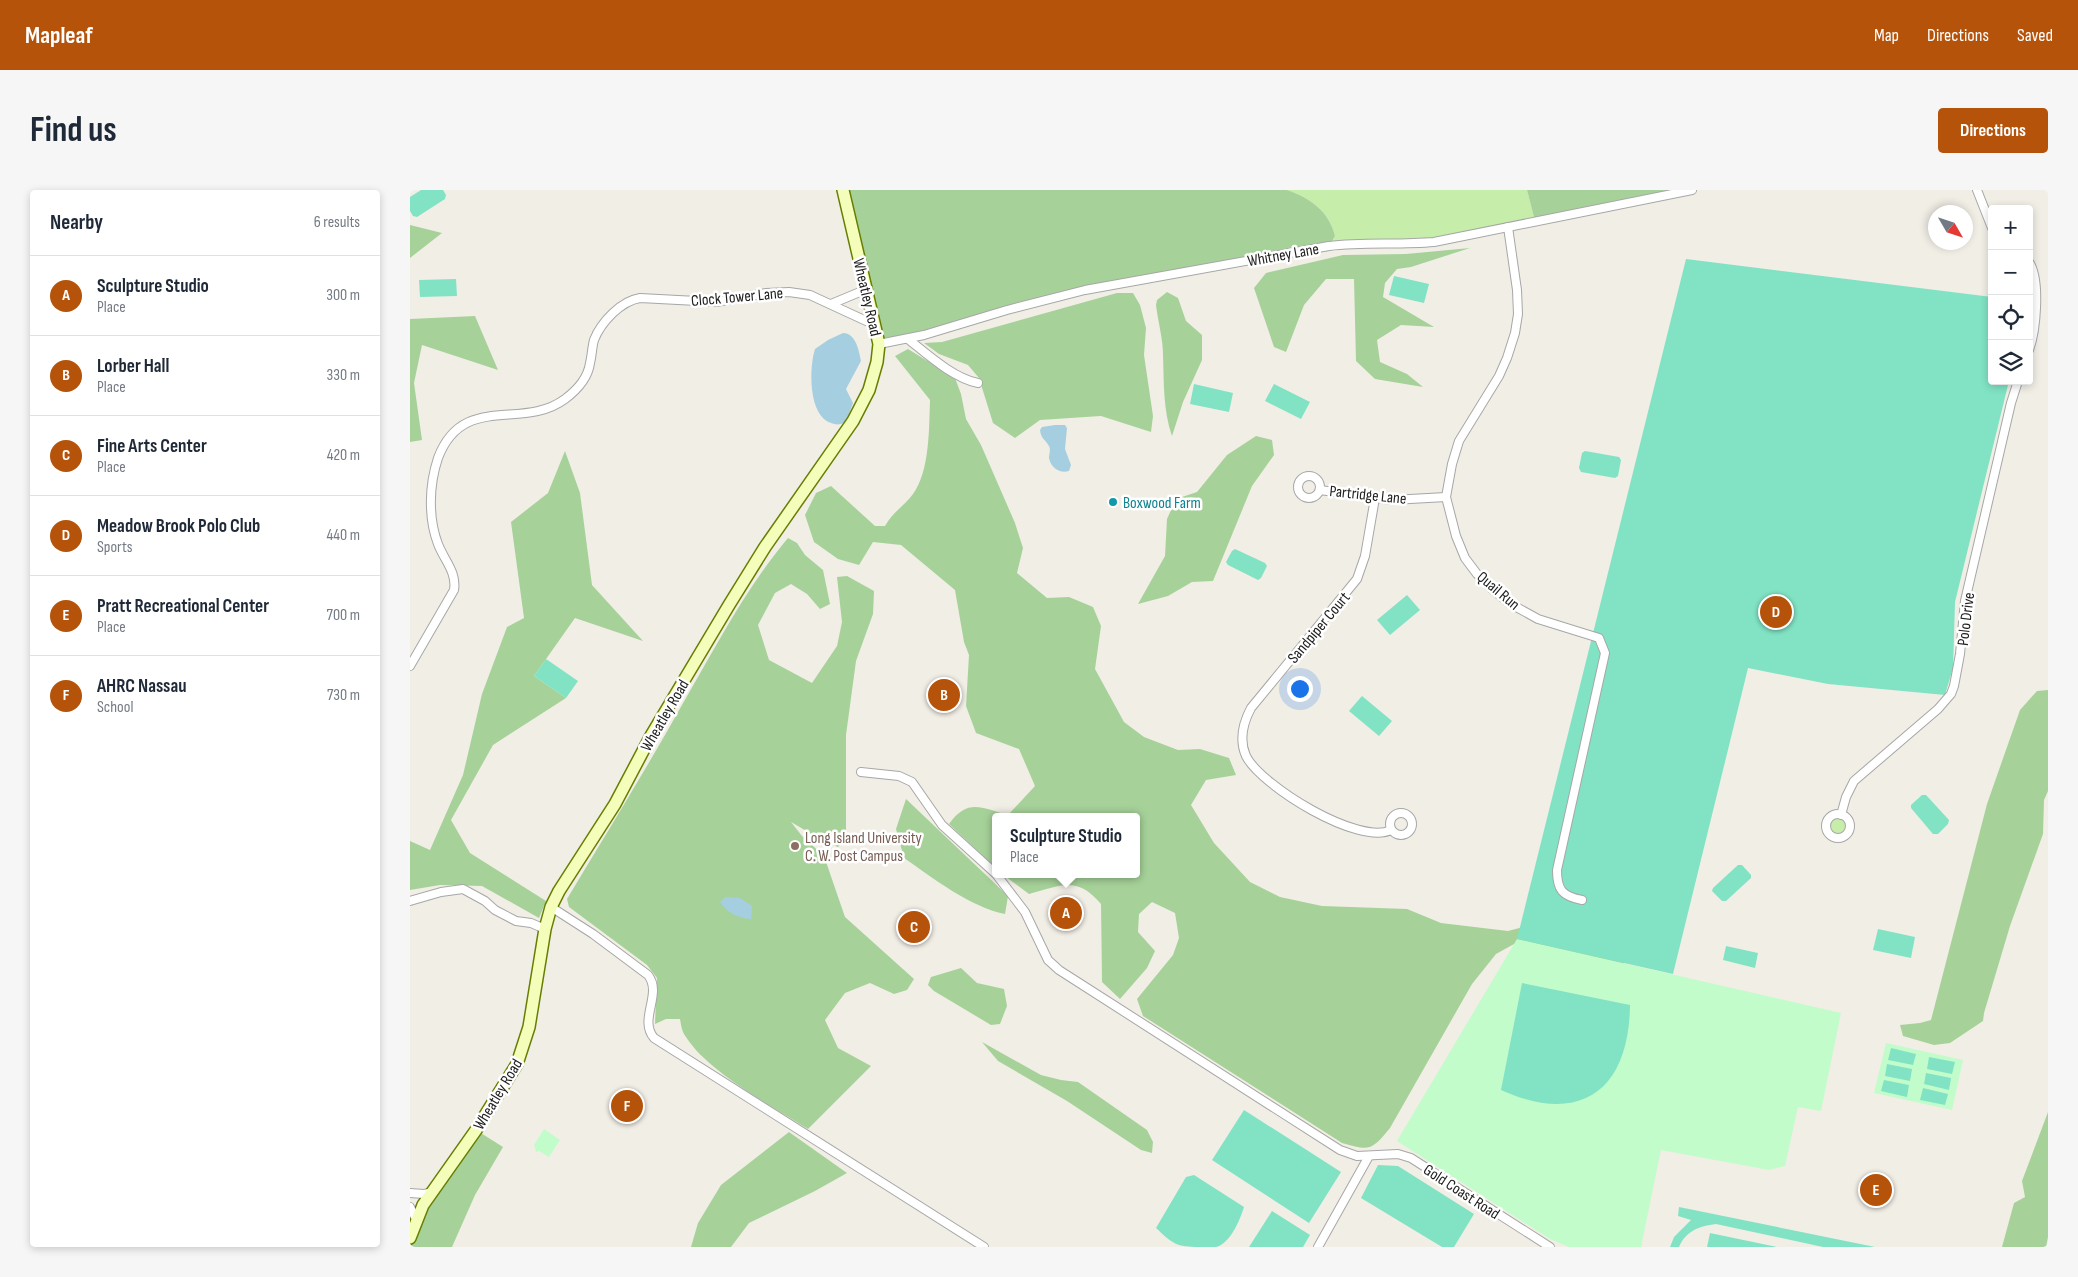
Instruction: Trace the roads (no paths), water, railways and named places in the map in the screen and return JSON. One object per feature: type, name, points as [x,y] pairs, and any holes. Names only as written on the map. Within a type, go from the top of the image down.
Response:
[{"type":"main road","name":"Wheatley Road","points":[[410,1238],[416,1219],[518,1064],[529,1027],[545,929],[551,907],[615,804],[652,734],[729,605],[765,548],[853,421],[869,390],[877,362],[879,344],[876,325],[842,190]]},
{"type":"street","name":"Whitney Lane","points":[[879,344],[908,339],[1085,290],[1275,255],[1350,244],[1434,242],[1692,190]]},
{"type":"street","points":[[1977,190],[1988,218]]},
{"type":"street","name":"Quail Run","points":[[1508,228],[1517,290],[1518,314],[1515,333],[1499,376],[1459,441],[1452,464],[1446,497],[1456,536],[1465,558],[1487,584],[1509,602],[1538,620],[1599,638],[1605,653],[1557,870],[1559,888],[1566,896],[1582,900]]},
{"type":"street","points":[[2033,269],[2035,280],[2033,340]]},
{"type":"street","points":[[831,304],[867,289]]},
{"type":"street","name":"Clock Tower Lane","points":[[410,666],[454,590],[456,580],[438,544],[433,527],[431,504],[433,476],[448,440],[462,426],[475,419],[540,411],[563,401],[576,391],[584,380],[590,364],[594,340],[601,327],[621,306],[632,299],[640,298],[716,302],[766,292],[789,292],[810,295],[876,325]]},
{"type":"street","points":[[908,339],[943,365],[971,382],[978,383]]},
{"type":"street","name":"Polo Drive","points":[[1841,814],[1846,797],[1854,781],[1938,709],[1954,686],[1960,654],[1965,601],[2017,385]]},
{"type":"street","name":"Partridge Lane","points":[[1320,490],[1392,500],[1446,497]]},
{"type":"street","name":"Sandpiper Court","points":[[1375,498],[1365,556],[1357,579],[1251,708],[1245,720],[1242,740],[1246,755],[1254,768],[1281,790],[1311,810],[1328,820],[1371,832],[1384,834],[1391,830]]},
{"type":"street","name":"Gold Coast Road","points":[[861,772],[899,776],[912,782],[942,825],[992,870]]},
{"type":"street","name":"Gold Coast Road","points":[[999,878],[1025,912],[1048,960],[1059,970],[1340,1150],[1356,1156],[1398,1154],[1411,1158],[1550,1247]]},
{"type":"street","points":[[410,901],[441,892],[462,889],[516,921],[531,923],[545,929]]},
{"type":"street","points":[[551,907],[648,975],[653,982],[654,988],[647,1024],[654,1038],[984,1247]]},
{"type":"street","points":[[1318,1247],[1369,1156]]},
{"type":"street","points":[[410,1194],[433,1192]]},
{"type":"street","points":[[410,1207],[416,1219]]},
{"type":"water","points":[[843,333],[854,339],[861,361],[846,389],[853,403],[846,422],[836,424],[823,419],[818,411],[814,401],[811,378],[815,349]]},
{"type":"water","points":[[1065,425],[1067,428],[1065,449],[1071,465],[1069,471],[1066,472],[1059,471],[1052,465],[1049,458],[1050,448],[1042,437],[1040,430],[1042,427]]},
{"type":"water","points":[[726,897],[740,898],[752,906],[751,919],[737,916],[726,909],[720,902]]},
{"type":"place","name":"Boxwood Farm","points":[[1113,502]]},
{"type":"place","name":"Meadow Brook Polo Club","points":[[1776,612]]},
{"type":"place","name":"Lorber Hall","points":[[944,695]]},
{"type":"place","name":"Long Island University C. W. Post Campus","points":[[795,846]]},
{"type":"place","name":"Sculpture Studio","points":[[1066,913]]},
{"type":"place","name":"Fine Arts Center","points":[[914,927]]},
{"type":"place","name":"AHRC Nassau","points":[[627,1106]]},
{"type":"place","name":"Pratt Recreational Center","points":[[1876,1190]]}]
